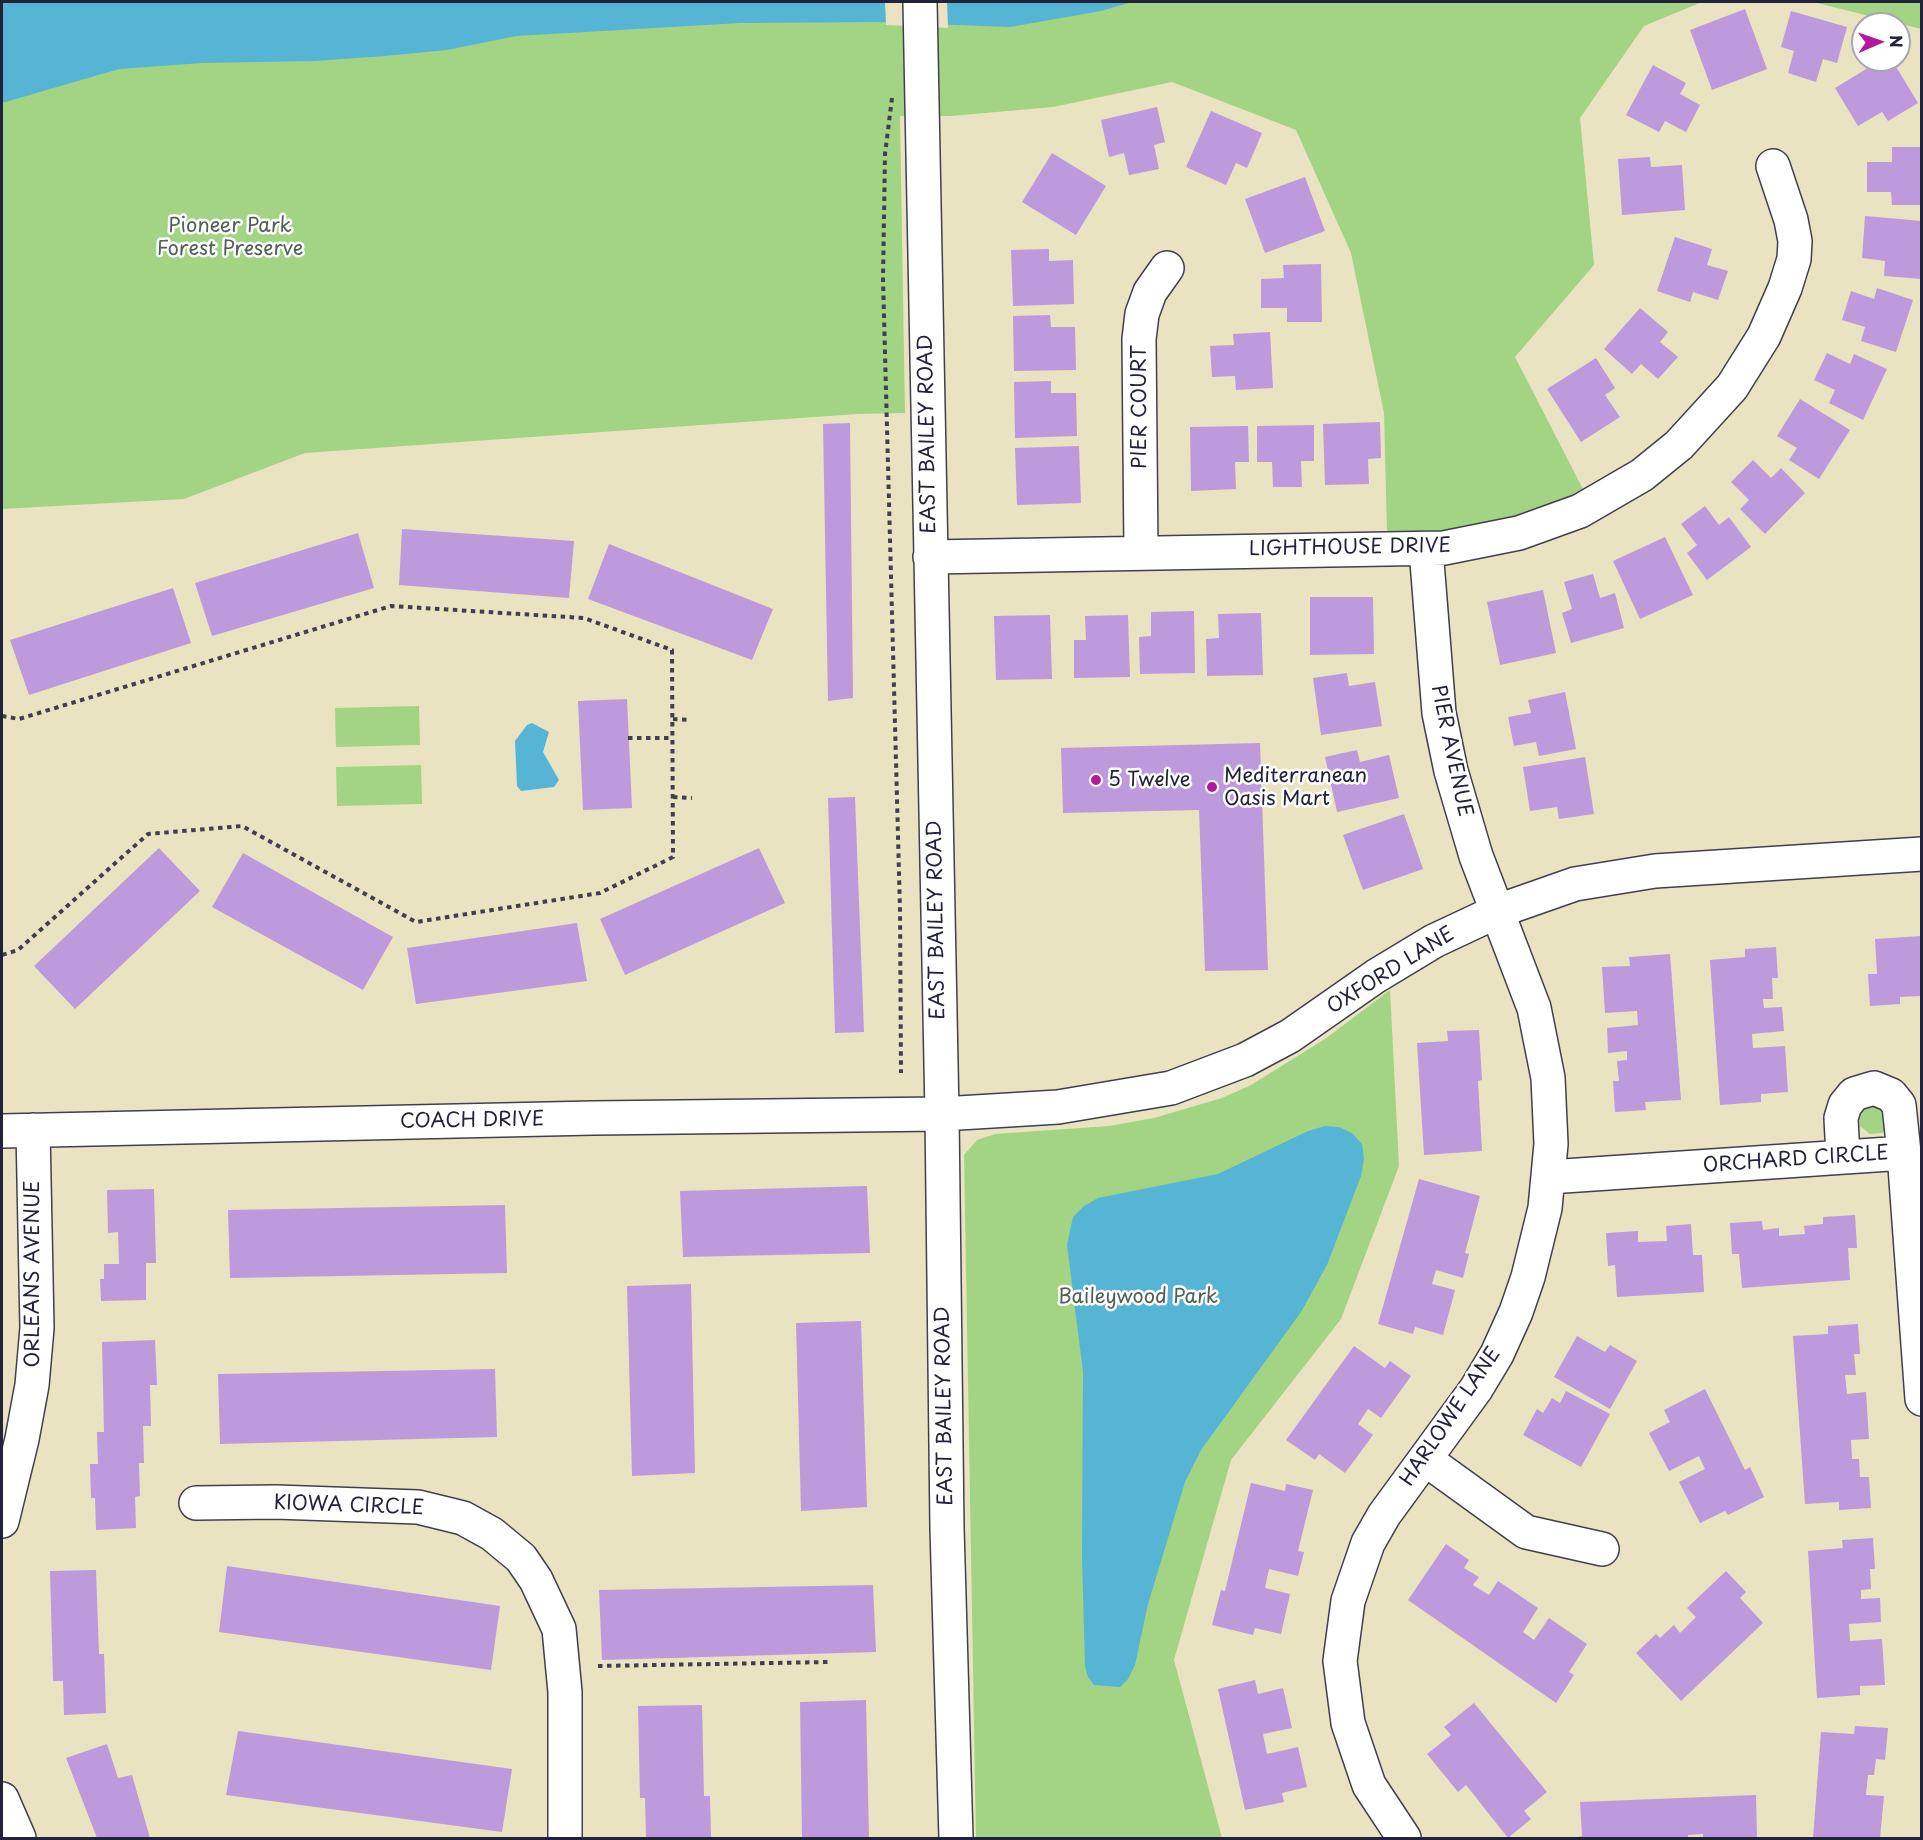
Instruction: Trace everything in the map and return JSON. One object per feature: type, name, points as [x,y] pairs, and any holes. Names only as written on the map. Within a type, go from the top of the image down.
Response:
[{"type":"street","name":"EAST BAILEY ROAD","points":[[920,2],[942,1114],[947,1528],[956,1839]]},
{"type":"street","name":"LIGHTHOUSE DRIVE","points":[[930,557],[1444,548],[1519,533],[1580,511],[1642,475],[1679,445],[1718,405],[1764,336],[1785,288],[1794,259],[1791,220],[1773,166]]},
{"type":"street","name":"PIER COURT","points":[[1141,553],[1139,339],[1142,314],[1150,292],[1167,268]]},
{"type":"street","name":"PIER AVENUE","points":[[1426,549],[1439,713],[1451,771],[1476,856],[1498,911]]},
{"type":"street","name":"OXFORD LANE","points":[[942,1114],[1058,1107],[1142,1094],[1204,1077],[1245,1060],[1290,1036],[1376,976],[1434,941],[1498,911],[1575,884],[1655,871],[1922,854]]},
{"type":"street","name":"HARLOWE LANE","points":[[1404,1839],[1369,1785],[1355,1750],[1348,1723],[1340,1661],[1348,1601],[1368,1543],[1384,1515],[1476,1389],[1497,1354],[1516,1312],[1536,1245],[1549,1178],[1550,1110],[1543,1045],[1523,974],[1498,911]]},
{"type":"street","points":[[1843,1157],[1841,1118],[1845,1105],[1854,1094],[1874,1088],[1891,1095],[1899,1105],[1904,1153]]},
{"type":"street","name":"COACH DRIVE","points":[[17,1131],[593,1118],[942,1114]]},
{"type":"street","name":"ORLEANS AVENUE","points":[[2,1521],[22,1439],[32,1385],[35,1351],[17,1131]]},
{"type":"street","name":"ORCHARD CIRCLE","points":[[1549,1178],[1904,1153],[1922,1399]]},
{"type":"street","points":[[1425,1459],[1526,1532],[1602,1549]]},
{"type":"street","name":"KIOWA CIRCLE","points":[[196,1503],[307,1503],[418,1507],[463,1518],[492,1534],[521,1558],[536,1580],[559,1629],[565,1692],[566,1839]]},
{"type":"path","points":[[892,92],[885,154],[883,279],[900,910],[901,1073]]},
{"type":"path","points":[[2,716],[19,719],[391,606],[584,618],[672,650],[673,857],[600,893],[416,922],[242,826],[148,834],[18,950],[2,955]]},
{"type":"path","points":[[673,718],[689,720]]},
{"type":"path","points":[[628,738],[673,738]]},
{"type":"path","points":[[673,797],[692,798]]},
{"type":"path","points":[[598,1666],[829,1662]]},
{"type":"green space","name":"Pioneer Park Forest Preserve","points":[[312,2],[1702,2],[1644,26],[1580,118],[1594,265],[1515,357],[1585,493],[1523,516],[1471,529],[1387,532],[1384,413],[1351,253],[1296,130],[1172,82],[1053,107],[951,116],[900,116],[905,413],[857,414],[305,453],[184,499],[2,509],[2,37]]},
{"type":"green space","points":[[1813,2],[1921,2],[1921,29],[1911,26],[1911,12],[1853,12]]},
{"type":"green space","points":[[419,706],[420,745],[336,747],[335,708]]},
{"type":"green space","points":[[421,765],[422,804],[337,806],[336,767]]},
{"type":"green space","name":"Baileywood Park","points":[[1390,990],[1399,1166],[1341,1319],[1231,1460],[1174,1660],[1222,1838],[976,1838],[964,1155],[977,1140],[995,1134],[1109,1126],[1154,1118],[1222,1098],[1251,1085],[1325,1039]]},
{"type":"green space","points":[[1867,1104],[1885,1106],[1887,1129],[1882,1133],[1870,1134],[1860,1126],[1859,1114]]},
{"type":"water","points":[[2,2],[1132,2],[1101,11],[1010,27],[877,22],[740,23],[516,36],[447,50],[385,56],[315,61],[202,63],[119,69],[2,103]]},
{"type":"water","points":[[532,723],[549,732],[543,752],[559,780],[554,787],[521,791],[517,786],[515,741],[527,725]]},
{"type":"water","points":[[1325,1126],[1339,1127],[1352,1133],[1362,1144],[1364,1158],[1361,1176],[1327,1265],[1301,1312],[1201,1450],[1185,1482],[1148,1604],[1135,1665],[1128,1679],[1120,1687],[1094,1685],[1088,1677],[1085,1666],[1082,1556],[1083,1372],[1067,1245],[1073,1217],[1084,1206],[1098,1198],[1218,1174],[1308,1131]]},
{"type":"pier","points":[[885,2],[947,2],[948,28],[886,25]]},
{"type":"building","points":[[1745,9],[1767,69],[1712,90],[1690,30]]},
{"type":"building","points":[[1791,11],[1847,27],[1837,63],[1823,59],[1816,82],[1788,73],[1794,51],[1781,47]]},
{"type":"building","points":[[1653,65],[1686,83],[1680,94],[1700,105],[1686,132],[1665,121],[1659,132],[1626,115]]},
{"type":"building","points":[[1861,72],[1899,72],[1918,103],[1888,121],[1882,112],[1858,126],[1835,88]]},
{"type":"building","points":[[1157,107],[1165,142],[1154,145],[1159,169],[1129,175],[1124,153],[1109,157],[1101,120]]},
{"type":"building","points":[[1211,111],[1262,133],[1247,168],[1236,163],[1226,185],[1186,167]]},
{"type":"building","points":[[1892,147],[1922,147],[1922,205],[1892,205],[1891,192],[1867,192],[1867,162],[1892,162]]},
{"type":"building","points":[[1052,153],[1106,186],[1076,235],[1022,202]]},
{"type":"building","points":[[1650,157],[1651,167],[1682,165],[1685,210],[1622,215],[1618,159]]},
{"type":"building","points":[[1305,177],[1325,231],[1265,253],[1245,199]]},
{"type":"building","points":[[1865,216],[1922,221],[1922,279],[1884,276],[1885,261],[1862,258]]},
{"type":"building","points":[[1675,237],[1712,249],[1707,265],[1728,271],[1718,300],[1693,292],[1690,302],[1657,291]]},
{"type":"building","points":[[1049,249],[1049,261],[1073,260],[1074,304],[1013,306],[1011,250]]},
{"type":"building","points":[[1321,264],[1322,322],[1287,322],[1287,308],[1261,308],[1261,279],[1284,278],[1283,265]]},
{"type":"building","points":[[1877,288],[1913,300],[1896,352],[1861,341],[1865,327],[1842,320],[1851,291],[1874,299]]},
{"type":"building","points":[[1640,308],[1668,332],[1660,342],[1678,357],[1658,379],[1641,364],[1632,374],[1604,349]]},
{"type":"building","points":[[1050,315],[1051,327],[1075,327],[1076,370],[1014,371],[1013,316]]},
{"type":"building","points":[[1270,332],[1273,388],[1236,390],[1235,376],[1212,377],[1210,346],[1234,345],[1233,334]]},
{"type":"building","points":[[1827,353],[1850,364],[1854,354],[1887,369],[1863,420],[1829,403],[1835,390],[1814,380]]},
{"type":"building","points":[[1596,358],[1615,388],[1605,395],[1620,417],[1581,442],[1547,389]]},
{"type":"building","points":[[1051,381],[1051,393],[1076,393],[1077,436],[1015,438],[1014,382]]},
{"type":"building","points":[[1800,399],[1850,430],[1819,479],[1789,460],[1797,448],[1777,436]]},
{"type":"building","points":[[1380,422],[1381,458],[1368,459],[1369,484],[1325,485],[1323,424]]},
{"type":"building","points":[[850,423],[853,698],[828,701],[823,424]]},
{"type":"building","points":[[1314,425],[1314,461],[1301,461],[1302,487],[1273,487],[1272,462],[1257,462],[1257,426]]},
{"type":"building","points":[[1248,426],[1249,462],[1235,462],[1236,489],[1191,491],[1190,427]]},
{"type":"building","points":[[1079,446],[1081,503],[1017,505],[1015,448]]},
{"type":"building","points":[[1753,460],[1771,478],[1781,468],[1805,493],[1765,534],[1740,509],[1749,500],[1731,482]]},
{"type":"building","points":[[1705,506],[1719,525],[1729,517],[1751,547],[1707,580],[1687,553],[1697,545],[1681,524]]},
{"type":"building","points":[[402,529],[574,541],[569,598],[399,585]]},
{"type":"building","points":[[358,533],[374,588],[212,636],[195,583]]},
{"type":"building","points":[[1665,537],[1693,595],[1640,619],[1613,561]]},
{"type":"building","points":[[609,544],[773,609],[752,660],[588,599]]},
{"type":"building","points":[[1593,574],[1600,598],[1615,593],[1624,628],[1571,643],[1562,613],[1572,609],[1564,582]]},
{"type":"building","points":[[173,588],[191,643],[29,695],[10,640]]},
{"type":"building","points":[[1543,590],[1556,653],[1500,665],[1487,602]]},
{"type":"building","points":[[1310,597],[1373,597],[1374,654],[1310,655]]},
{"type":"building","points":[[1194,611],[1195,673],[1140,674],[1139,637],[1151,636],[1151,612]]},
{"type":"building","points":[[1261,613],[1263,675],[1207,676],[1206,639],[1219,638],[1218,614]]},
{"type":"building","points":[[1050,615],[1052,679],[996,680],[994,616]]},
{"type":"building","points":[[1128,615],[1130,677],[1074,678],[1074,640],[1086,640],[1085,616]]},
{"type":"building","points":[[1347,673],[1349,686],[1375,682],[1382,726],[1321,735],[1313,678]]},
{"type":"building","points":[[1565,692],[1576,749],[1539,756],[1536,742],[1514,746],[1508,717],[1531,713],[1528,700]]},
{"type":"building","points":[[627,699],[632,808],[583,810],[578,701]]},
{"type":"building","points":[[1260,743],[1268,970],[1205,971],[1199,810],[1063,813],[1061,748]]},
{"type":"building","points":[[1357,750],[1360,762],[1389,755],[1399,798],[1337,812],[1325,757]]},
{"type":"building","points":[[1585,757],[1594,814],[1559,819],[1557,807],[1530,811],[1523,767]]},
{"type":"building","points":[[855,797],[864,1032],[835,1033],[828,798]]},
{"type":"building","points":[[1404,814],[1423,869],[1363,890],[1343,835]]},
{"type":"building","points":[[159,848],[200,891],[75,1009],[34,966]]},
{"type":"building","points":[[759,848],[785,903],[625,975],[600,919]]},
{"type":"building","points":[[243,853],[393,937],[363,990],[212,907]]},
{"type":"building","points":[[577,923],[587,981],[416,1004],[407,948]]},
{"type":"building","points":[[1922,936],[1920,996],[1900,997],[1900,1004],[1870,1006],[1868,974],[1877,974],[1875,939]]},
{"type":"building","points":[[1776,947],[1778,978],[1772,978],[1773,999],[1763,999],[1764,1008],[1782,1007],[1784,1031],[1752,1034],[1753,1048],[1785,1046],[1788,1092],[1761,1094],[1761,1102],[1720,1105],[1710,960],[1745,957],[1745,949]]},
{"type":"building","points":[[1670,954],[1681,1100],[1645,1102],[1646,1110],[1615,1112],[1613,1081],[1619,1081],[1617,1061],[1627,1060],[1627,1051],[1608,1053],[1607,1028],[1638,1025],[1637,1011],[1605,1013],[1602,967],[1630,966],[1629,957]]},
{"type":"building","points":[[1479,1030],[1482,1080],[1478,1081],[1482,1151],[1424,1155],[1417,1043],[1448,1041],[1447,1031]]},
{"type":"building","points":[[1419,1179],[1480,1196],[1465,1253],[1469,1254],[1463,1278],[1436,1270],[1432,1284],[1455,1290],[1443,1335],[1415,1327],[1413,1334],[1378,1324]]},
{"type":"building","points":[[867,1186],[870,1253],[683,1257],[680,1191]]},
{"type":"building","points":[[154,1189],[156,1263],[146,1263],[146,1300],[101,1301],[100,1279],[104,1279],[104,1264],[119,1264],[118,1232],[108,1233],[107,1190]]},
{"type":"building","points":[[505,1205],[507,1273],[230,1278],[228,1210]]},
{"type":"building","points":[[1855,1215],[1857,1248],[1848,1248],[1850,1280],[1742,1288],[1739,1254],[1732,1254],[1730,1223],[1762,1221],[1763,1230],[1779,1228],[1779,1236],[1805,1234],[1804,1226],[1823,1224],[1823,1217]]},
{"type":"building","points":[[1691,1224],[1693,1255],[1702,1255],[1704,1292],[1617,1297],[1615,1265],[1608,1266],[1606,1233],[1638,1231],[1638,1242],[1667,1241],[1666,1226]]},
{"type":"building","points":[[691,1284],[695,1473],[632,1476],[627,1286]]},
{"type":"building","points":[[861,1321],[867,1507],[801,1511],[796,1323]]},
{"type":"building","points":[[1858,1324],[1860,1354],[1854,1354],[1856,1375],[1845,1375],[1847,1394],[1866,1392],[1869,1439],[1851,1440],[1852,1459],[1859,1459],[1860,1477],[1869,1477],[1871,1508],[1839,1510],[1839,1502],[1805,1504],[1793,1336],[1828,1334],[1828,1326]]},
{"type":"building","points":[[1577,1336],[1605,1352],[1610,1345],[1637,1361],[1610,1409],[1554,1377]]},
{"type":"building","points":[[155,1340],[157,1385],[150,1385],[151,1426],[143,1426],[144,1463],[139,1463],[140,1496],[135,1497],[136,1528],[96,1530],[95,1498],[91,1498],[90,1464],[98,1464],[97,1432],[104,1432],[102,1342]]},
{"type":"building","points":[[1354,1346],[1385,1368],[1390,1361],[1411,1376],[1381,1418],[1368,1409],[1358,1424],[1373,1435],[1345,1473],[1319,1454],[1315,1460],[1286,1440]]},
{"type":"building","points":[[495,1369],[497,1437],[220,1444],[218,1374]]},
{"type":"building","points":[[1705,1389],[1745,1470],[1750,1467],[1764,1497],[1728,1515],[1725,1511],[1700,1523],[1679,1482],[1705,1469],[1699,1456],[1669,1471],[1649,1433],[1670,1422],[1664,1410]]},
{"type":"building","points":[[1566,1391],[1610,1414],[1581,1467],[1523,1435],[1537,1409],[1543,1413],[1552,1398],[1560,1403]]},
{"type":"building","points":[[1251,1483],[1285,1491],[1286,1484],[1313,1490],[1298,1551],[1304,1552],[1298,1576],[1269,1569],[1265,1588],[1290,1594],[1281,1634],[1255,1628],[1253,1635],[1212,1625],[1221,1590],[1225,1591]]},
{"type":"building","points":[[1873,1538],[1875,1569],[1870,1569],[1871,1589],[1861,1590],[1861,1599],[1880,1598],[1881,1622],[1849,1624],[1850,1641],[1882,1639],[1885,1685],[1860,1686],[1860,1695],[1817,1698],[1808,1551],[1843,1548],[1842,1540]]},
{"type":"building","points":[[1446,1544],[1469,1560],[1464,1568],[1479,1577],[1473,1585],[1489,1595],[1498,1581],[1538,1608],[1523,1632],[1534,1640],[1549,1618],[1587,1644],[1569,1672],[1574,1675],[1556,1703],[1408,1600]]},
{"type":"building","points":[[227,1566],[500,1606],[491,1670],[219,1632]]},
{"type":"building","points":[[96,1570],[99,1654],[104,1654],[106,1713],[64,1715],[63,1681],[53,1681],[50,1571]]},
{"type":"building","points":[[1726,1571],[1746,1592],[1740,1598],[1763,1623],[1681,1701],[1636,1653],[1656,1634],[1660,1638],[1674,1625],[1680,1633],[1696,1617],[1687,1608]]},
{"type":"building","points":[[873,1585],[876,1652],[602,1660],[599,1590]]},
{"type":"building","points":[[1255,1680],[1258,1694],[1283,1688],[1292,1728],[1263,1734],[1267,1754],[1298,1747],[1307,1787],[1282,1793],[1284,1802],[1245,1810],[1218,1689]]},
{"type":"building","points":[[866,1700],[869,1838],[802,1838],[800,1702]]},
{"type":"building","points":[[1474,1703],[1547,1792],[1524,1811],[1531,1819],[1508,1838],[1466,1785],[1458,1792],[1427,1754],[1451,1735],[1444,1727]]},
{"type":"building","points":[[702,1705],[704,1796],[710,1796],[711,1838],[646,1838],[645,1798],[640,1798],[638,1706]]},
{"type":"building","points":[[1855,1726],[1888,1728],[1885,1760],[1876,1759],[1874,1775],[1868,1775],[1866,1795],[1884,1796],[1880,1838],[1813,1838],[1821,1732],[1854,1734]]},
{"type":"building","points":[[238,1731],[512,1769],[502,1832],[226,1795]]},
{"type":"building","points":[[107,1744],[118,1778],[132,1775],[150,1838],[97,1838],[66,1758]]},
{"type":"building","points":[[1756,1795],[1757,1838],[1703,1838],[1703,1834],[1688,1835],[1688,1838],[1574,1838],[1582,1836],[1580,1802]]},
{"type":"place","name":"5 Twelve","points":[[1096,780]]},
{"type":"place","name":"Mediterranean Oasis Mart","points":[[1212,787]]}]
